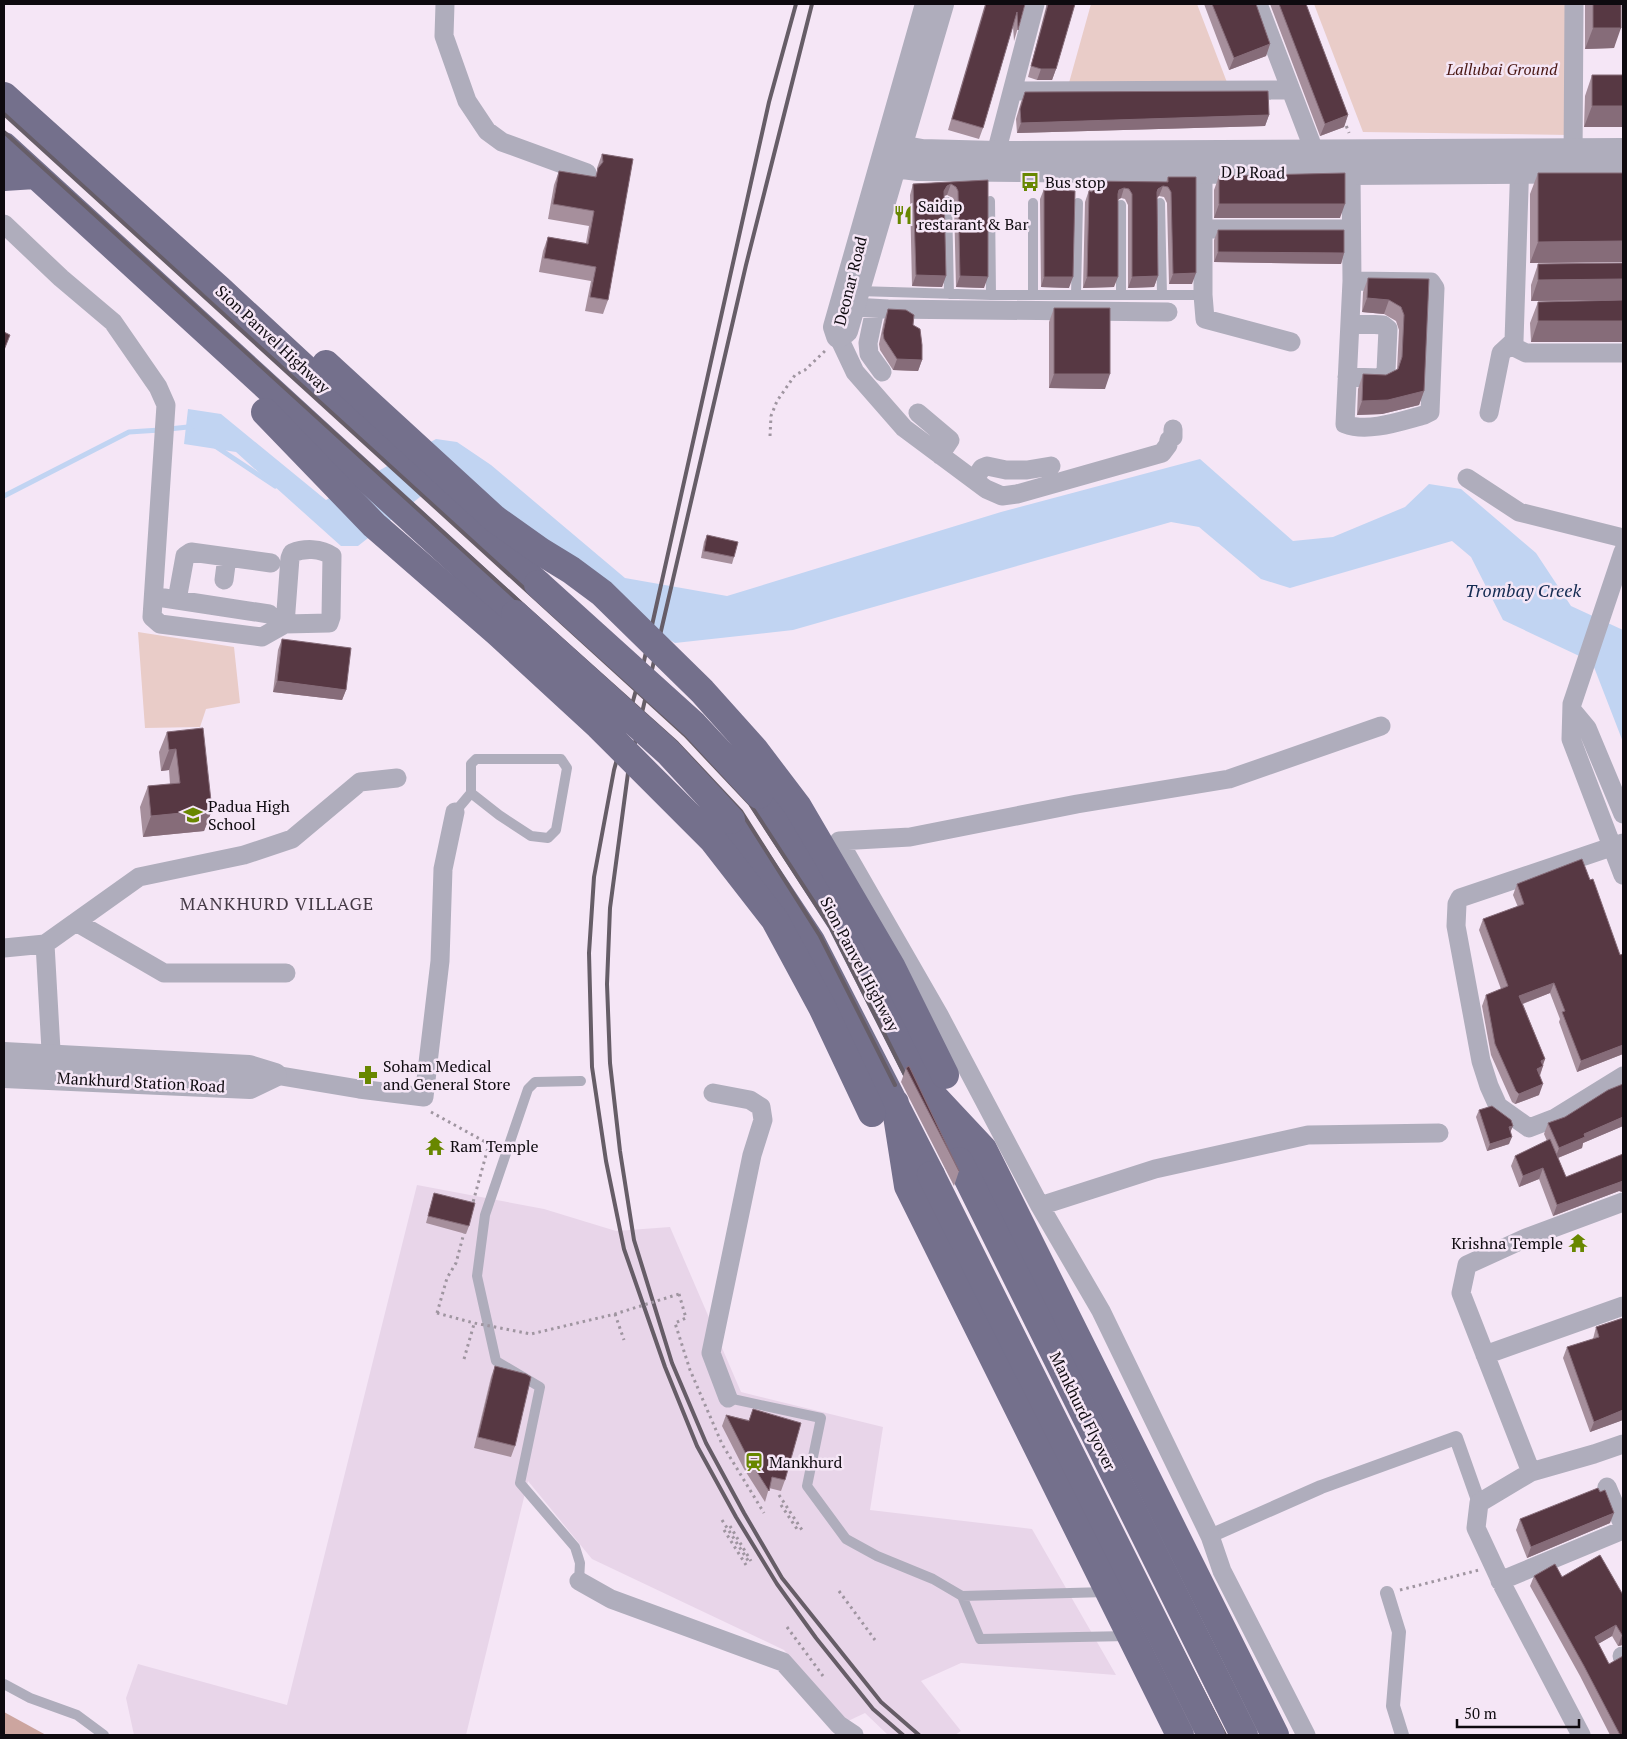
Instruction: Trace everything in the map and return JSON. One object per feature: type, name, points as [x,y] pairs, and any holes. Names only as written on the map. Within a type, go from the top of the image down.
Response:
[{"type":"highway","name":"Sion Panvel Highway","points":[[4,96],[259,326],[694,726],[759,795],[841,922],[934,1080]]},
{"type":"highway","points":[[4,146],[228,352],[265,412],[374,525],[498,633],[599,726],[712,839],[775,920],[822,1007],[884,1108],[908,1186],[1119,1590],[1140,1633],[1180,1735]]},
{"type":"highway","points":[[4,177],[35,174]]},
{"type":"highway","points":[[259,326],[326,364],[496,519],[602,593],[702,691],[754,748],[798,808],[886,958],[934,1080],[983,1149],[1186,1577],[1206,1617],[1275,1735]]},
{"type":"highway","name":"Sion Panvel Highway","points":[[228,352],[668,752],[731,820],[811,942],[869,1055],[884,1108]]},
{"type":"highway","name":"Mankhurd Flyover","points":[[934,1080],[959,1161],[1244,1735]]},
{"type":"highway","name":"Mankhurd Flyover","points":[[884,1108],[932,1174],[1211,1735]]},
{"type":"street","points":[[445,4],[444,36],[467,101],[487,131],[502,142],[587,172]]},
{"type":"street","name":"Deonar Road","points":[[838,336],[846,331],[857,303],[927,4]]},
{"type":"street","name":"Deonar Road","points":[[891,155],[942,4]]},
{"type":"street","points":[[996,153],[1035,4]]},
{"type":"street","points":[[1258,4],[1291,90],[1315,163]]},
{"type":"street","points":[[1573,161],[1574,4]]},
{"type":"street","points":[[1574,86],[1594,85]]},
{"type":"street","points":[[1013,91],[1291,90]]},
{"type":"street","name":"D P Road","points":[[1573,161],[1623,150]]},
{"type":"street","name":"D P Road","points":[[891,155],[922,151],[1315,163],[1573,161],[1623,171]]},
{"type":"street","name":"D P Road","points":[[891,155],[918,169],[1203,172],[1315,163]]},
{"type":"street","points":[[1489,413],[1500,353],[1514,341],[1520,161]]},
{"type":"street","points":[[1352,281],[1431,282],[1435,288],[1430,412],[1379,426],[1352,427],[1345,424],[1352,281],[1351,229],[1354,163]]},
{"type":"street","points":[[1203,172],[1204,317],[1206,320],[1291,342]]},
{"type":"street","points":[[4,224],[61,278],[113,322],[158,387],[166,405],[164,446],[160,488],[153,597],[152,617],[160,624],[262,637],[277,619],[153,597]]},
{"type":"street","points":[[1203,229],[1351,229]]},
{"type":"street","points":[[1517,274],[1536,274]]},
{"type":"street","points":[[882,372],[869,354],[868,343],[857,303],[1165,304]]},
{"type":"street","points":[[1515,312],[1535,312]]},
{"type":"street","points":[[1347,377],[1381,378],[1386,372],[1388,329],[1383,325],[1350,324]]},
{"type":"street","points":[[838,336],[854,372],[904,428],[950,447]]},
{"type":"street","points":[[1510,345],[1526,353],[1623,353]]},
{"type":"street","points":[[918,413],[950,447],[974,480],[986,489],[1002,496],[1017,494],[1162,452],[1173,437],[1173,429]]},
{"type":"street","points":[[974,480],[982,468],[987,466],[1006,470],[1027,470],[1051,466]]},
{"type":"street","points":[[1467,478],[1519,512],[1623,538]]},
{"type":"street","points":[[177,600],[185,556],[191,552],[271,563]]},
{"type":"street","points":[[1623,552],[1619,578],[1607,604],[1572,704],[1571,739],[1596,804],[1618,845],[1623,875]]},
{"type":"street","points":[[224,580],[227,557]]},
{"type":"street","points":[[1572,710],[1587,728],[1623,814]]},
{"type":"street","points":[[1306,1735],[1222,1571],[1210,1536],[1101,1311],[1040,1206],[939,1015],[839,841],[910,837],[1077,804],[1229,779],[1382,726]]},
{"type":"street","points":[[4,948],[45,944],[139,878],[244,855],[292,839],[360,782],[397,778]]},
{"type":"street","points":[[1596,804],[1616,796]]},
{"type":"street","points":[[424,1098],[440,962],[443,869],[455,812]]},
{"type":"street","points":[[1618,845],[1460,898],[1457,904],[1456,926],[1481,1061],[1498,1106],[1529,1128],[1555,1118],[1623,1076]]},
{"type":"street","points":[[76,922],[164,973],[286,973]]},
{"type":"street","points":[[45,944],[52,1067]]},
{"type":"street","name":"Mankhurd Station Road","points":[[4,1054],[52,1067],[250,1087],[275,1074],[424,1098]]},
{"type":"street","name":"Mankhurd Station Road","points":[[4,1076],[52,1067]]},
{"type":"street","points":[[713,1093],[750,1100],[761,1107],[763,1120],[752,1155],[711,1353],[728,1398]]},
{"type":"street","points":[[1040,1206],[1155,1169],[1308,1135],[1439,1133]]},
{"type":"street","points":[[1531,1472],[1461,1293],[1467,1265],[1526,1238],[1623,1202]]},
{"type":"street","points":[[1485,1354],[1623,1306]]},
{"type":"street","points":[[1210,1536],[1321,1487],[1456,1438],[1479,1503],[1476,1528],[1497,1574],[1582,1735]]},
{"type":"street","points":[[1479,1503],[1531,1472],[1623,1444]]},
{"type":"street","points":[[1607,1487],[1623,1525]]},
{"type":"street","points":[[1497,1574],[1623,1530]]},
{"type":"street","points":[[1186,1577],[1222,1571]]},
{"type":"street","points":[[579,1581],[611,1599],[783,1662],[839,1725],[854,1735]]},
{"type":"street","points":[[1387,1593],[1399,1632],[1393,1706],[1402,1735]]},
{"type":"lane","points":[[990,201],[992,295]]},
{"type":"lane","points":[[947,202],[949,294]]},
{"type":"lane","points":[[1032,295],[1033,203]]},
{"type":"lane","points":[[1076,295],[1078,203]]},
{"type":"lane","points":[[1160,203],[1165,304]]},
{"type":"lane","points":[[1120,205],[1121,295]]},
{"type":"lane","points":[[857,303],[949,294],[1121,295],[1165,304],[1203,295]]},
{"type":"lane","points":[[455,812],[471,793],[471,764],[476,759],[561,759],[567,768],[556,830],[548,838],[531,836],[499,815],[471,793]]},
{"type":"lane","points":[[579,1581],[580,1563],[575,1547],[520,1483],[540,1387],[496,1361],[477,1276],[485,1216],[528,1089],[535,1082],[581,1082]]},
{"type":"lane","points":[[728,1398],[821,1418],[807,1486],[846,1539],[877,1556],[933,1579],[962,1596],[1119,1590],[1186,1577]]},
{"type":"lane","points":[[962,1596],[980,1639],[1140,1633],[1206,1617]]},
{"type":"lane","points":[[4,1684],[30,1698],[77,1715],[104,1735]]},
{"type":"path","points":[[1344,120],[1354,163]]},
{"type":"path","points":[[770,436],[771,416],[777,401],[796,375],[805,370],[831,346],[838,336]]},
{"type":"path","points":[[424,1098],[431,1113],[490,1144],[471,1208]]},
{"type":"path","points":[[466,1226],[456,1262],[447,1278],[437,1313],[474,1323],[531,1334],[615,1314],[678,1294],[686,1318],[675,1322],[690,1370],[722,1444],[764,1513]]},
{"type":"path","points":[[615,1314],[624,1340]]},
{"type":"path","points":[[464,1359],[474,1323]]},
{"type":"path","points":[[779,1495],[800,1531],[781,1505]]},
{"type":"path","points":[[722,1520],[749,1563]]},
{"type":"path","points":[[730,1526],[749,1563]]},
{"type":"path","points":[[724,1530],[749,1563]]},
{"type":"path","points":[[1387,1593],[1497,1574]]},
{"type":"path","points":[[839,1591],[875,1640]]},
{"type":"path","points":[[787,1626],[823,1676]]},
{"type":"shaded area","points":[[417,1185],[544,1209],[616,1231],[670,1227],[741,1392],[883,1427],[870,1510],[1032,1529],[1116,1675],[961,1663],[921,1681],[961,1731],[955,1735],[888,1735],[865,1713],[846,1722],[784,1650],[592,1559],[528,1481],[466,1735],[134,1735],[126,1698],[138,1664],[287,1705]]},
{"type":"shaded area","points":[[4,1712],[46,1735],[4,1735]]},
{"type":"green space","points":[[1091,4],[1197,4],[1228,85],[1067,90]]},
{"type":"green space","name":"Lallubai Ground","points":[[1314,4],[1567,4],[1569,135],[1363,132]]},
{"type":"green space","points":[[138,632],[234,647],[240,703],[206,709],[200,727],[145,728]]},
{"type":"water","name":"Trombay Creek","points":[[188,409],[221,414],[326,500],[436,439],[457,442],[491,465],[625,578],[727,596],[1001,512],[1200,459],[1293,541],[1333,537],[1405,507],[1429,484],[1461,489],[1536,553],[1571,606],[1623,630],[1623,742],[1592,662],[1503,620],[1471,557],[1452,541],[1290,588],[1261,579],[1199,527],[1171,522],[793,630],[675,643],[609,605],[439,482],[358,546],[341,546],[236,452],[184,444]]},
{"type":"building","points":[[986,4],[1025,4],[1018,30],[1017,12],[983,128],[952,119]]},
{"type":"building","points":[[1048,4],[1075,4],[1056,69],[1041,69],[1031,66]]},
{"type":"building","points":[[1212,4],[1256,4],[1270,44],[1234,58]]},
{"type":"building","points":[[1279,4],[1306,4],[1348,115],[1325,124]]},
{"type":"building","points":[[1593,4],[1621,4],[1621,28],[1593,28]]},
{"type":"building","points":[[1592,75],[1623,75],[1623,106],[1592,106]]},
{"type":"building","points":[[1268,91],[1269,115],[1021,123],[1020,109],[1025,92]]},
{"type":"building","points":[[602,154],[633,159],[608,300],[590,297],[596,267],[544,258],[548,237],[588,244],[594,211],[553,204],[559,171],[596,177],[598,168],[603,162]]},
{"type":"building","points":[[1345,173],[1345,204],[1219,204],[1219,176]]},
{"type":"building","points":[[1538,173],[1623,173],[1623,241],[1538,242]]},
{"type":"building","points":[[1168,177],[1196,177],[1196,273],[1173,274],[1171,192],[1168,187],[1163,186],[1157,192],[1158,276],[1132,277],[1132,194],[1129,189],[1124,188],[1119,190],[1118,194],[1118,277],[1087,277],[1089,191],[1092,192],[1092,181],[1168,182]]},
{"type":"building","points":[[988,180],[988,277],[960,276],[958,191],[951,184],[944,191],[946,276],[916,275],[913,184]]},
{"type":"building","points":[[1044,189],[1075,191],[1073,277],[1044,277]]},
{"type":"building","points":[[1218,230],[1344,230],[1344,253],[1218,252]]},
{"type":"building","points":[[1623,263],[1623,279],[1538,280],[1538,264]]},
{"type":"building","points":[[1368,278],[1429,279],[1424,391],[1388,400],[1362,401],[1363,374],[1386,375],[1398,369],[1402,357],[1404,315],[1401,307],[1389,300],[1367,298]]},
{"type":"building","points":[[1623,300],[1623,321],[1538,321],[1538,302]]},
{"type":"building","points":[[1054,308],[1110,308],[1110,374],[1054,374]]},
{"type":"building","points":[[888,309],[906,310],[914,315],[913,325],[920,329],[922,360],[897,359],[884,339],[883,333]]},
{"type":"building","points":[[4,332],[10,335],[4,350]]},
{"type":"building","points":[[707,535],[738,542],[734,557],[704,551]]},
{"type":"building","points":[[282,639],[351,648],[346,690],[277,681]]},
{"type":"building","points":[[203,728],[212,810],[151,816],[148,786],[180,783],[176,749],[169,750],[167,732]]},
{"type":"building","points":[[1582,859],[1590,880],[1593,879],[1620,955],[1623,954],[1623,1045],[1581,1061],[1562,1012],[1565,1011],[1554,983],[1519,996],[1545,1059],[1541,1061],[1543,1066],[1537,1069],[1543,1084],[1519,1094],[1495,1044],[1486,995],[1508,986],[1483,919],[1524,904],[1517,884]]},
{"type":"building","points":[[909,1066],[959,1171],[906,1068]]},
{"type":"building","points":[[1623,1084],[1623,1117],[1584,1134],[1585,1137],[1559,1148],[1548,1123],[1565,1117],[1608,1090]]},
{"type":"building","points":[[1492,1106],[1511,1120],[1513,1126],[1509,1127],[1512,1137],[1490,1144],[1479,1110]]},
{"type":"building","points":[[1550,1139],[1566,1177],[1623,1154],[1623,1181],[1557,1205],[1543,1168],[1523,1176],[1515,1156]]},
{"type":"building","points":[[434,1193],[475,1203],[469,1226],[428,1216]]},
{"type":"building","points":[[1623,1318],[1623,1410],[1594,1422],[1567,1347],[1599,1337],[1596,1327]]},
{"type":"building","points":[[495,1366],[531,1377],[515,1446],[478,1437]]},
{"type":"building","points":[[753,1409],[801,1423],[785,1480],[772,1477],[769,1491],[748,1458],[726,1415],[749,1421]]},
{"type":"building","points":[[1598,1488],[1600,1492],[1605,1490],[1614,1513],[1531,1547],[1520,1519]]},
{"type":"building","points":[[1600,1555],[1623,1595],[1623,1635],[1616,1625],[1595,1637],[1609,1664],[1623,1656],[1623,1735],[1620,1735],[1534,1576],[1555,1564],[1562,1577]]},
{"type":"waterway","points":[[169,429],[188,427],[192,430]]},
{"type":"waterway","points":[[4,496],[129,432],[160,430]]},
{"type":"waterway","points":[[215,446],[275,486]]},
{"type":"railway","points":[[796,4],[769,102],[644,661],[614,770],[594,877],[589,953],[592,1067],[606,1161],[624,1249],[665,1367],[697,1446],[736,1517],[777,1584],[816,1638],[873,1709],[903,1735]]},
{"type":"railway","points":[[812,4],[746,265],[628,773],[610,908],[607,984],[610,1063],[620,1151],[634,1240],[672,1363],[706,1443],[782,1578],[881,1702],[919,1735]]},
{"type":"railway","points":[[4,114],[685,735],[750,804],[831,928],[907,1079]]},
{"type":"railway","points":[[4,132],[677,743],[741,811],[820,936],[895,1085]]},
{"type":"railway","points":[[1114,1494],[1234,1735]]},
{"type":"railway","points":[[1104,1499],[1225,1735]]},
{"type":"place","name":"Bus stop","points":[[1030,182]]},
{"type":"place","name":"Saidip restarant & Bar","points":[[903,215]]},
{"type":"place","name":"Padua High School","points":[[193,815]]},
{"type":"place","name":"Soham Medical and General Store","points":[[368,1075]]},
{"type":"place","name":"Ram Temple","points":[[435,1146]]},
{"type":"place","name":"Krishna Temple","points":[[1578,1243]]},
{"type":"place","name":"Mankhurd","points":[[754,1462]]},
{"type":"district","name":"MANKHURD VILLAGE","points":[[277,904]]}]
